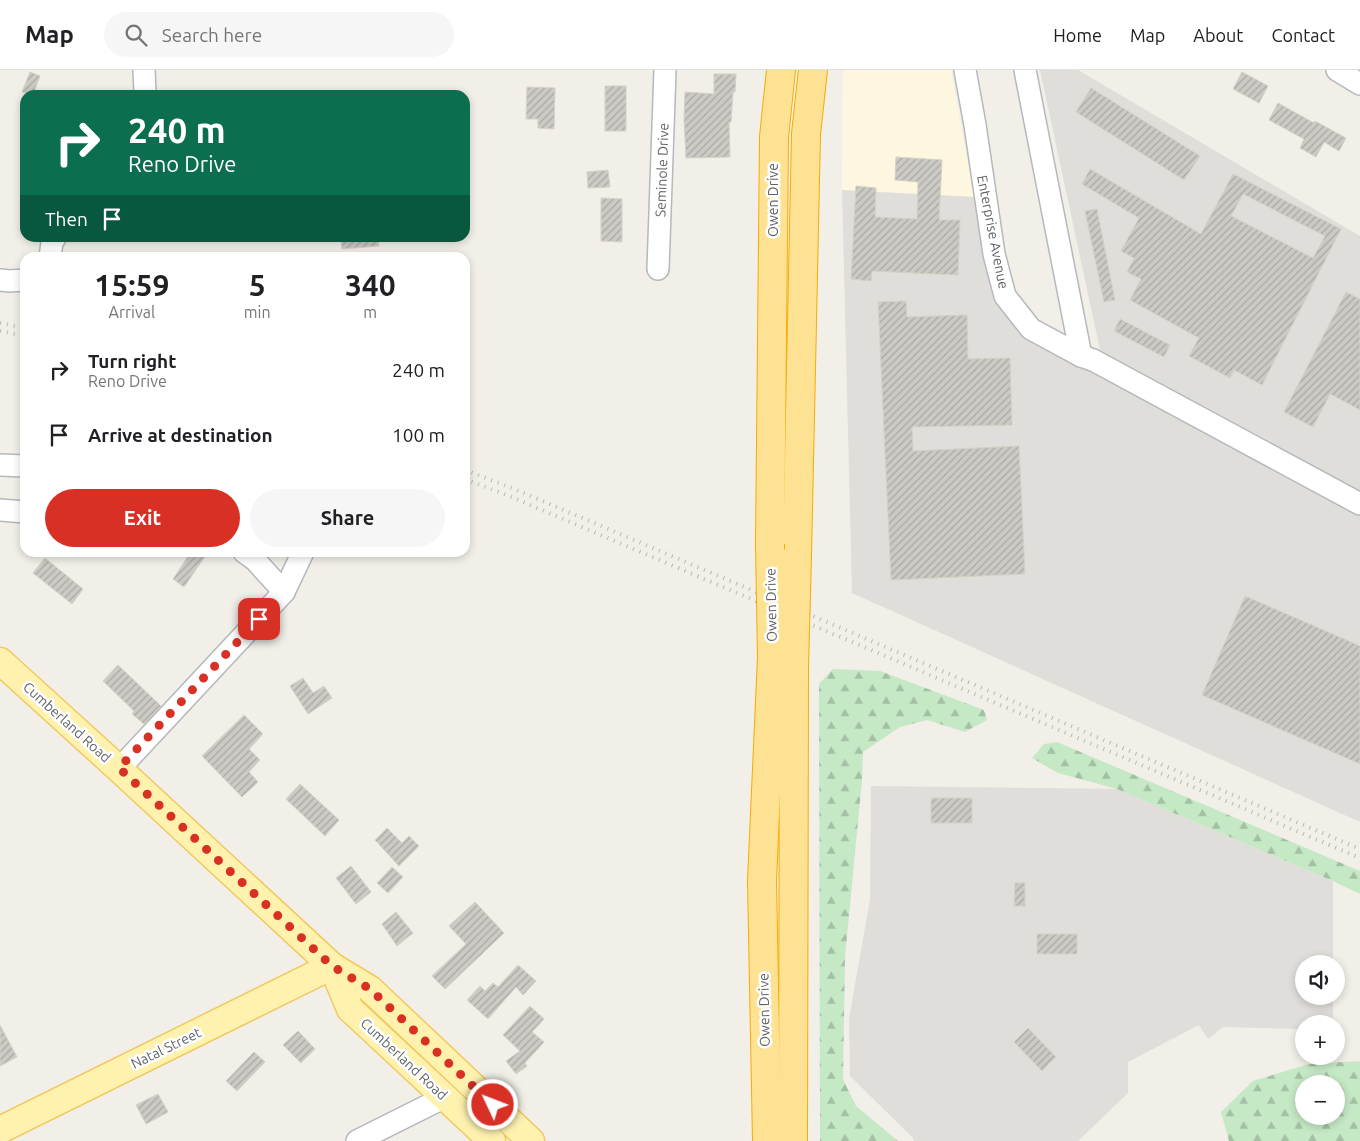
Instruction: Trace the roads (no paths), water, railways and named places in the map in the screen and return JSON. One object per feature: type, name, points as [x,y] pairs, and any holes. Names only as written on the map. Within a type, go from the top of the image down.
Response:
[{"type":"highway","name":"Owen Drive","points":[[781,70],[774,137],[770,544],[783,663],[793,1141]]},
{"type":"highway","points":[[799,70],[795,100],[807,130]]},
{"type":"highway","name":"Owen Drive","points":[[767,1141],[762,881],[783,663],[797,556],[807,130],[813,70]]},
{"type":"main road","name":"Cumberland Road","points":[[0,661],[119,768],[332,966],[370,989],[531,1141]]},
{"type":"main road","name":"Cumberland Road","points":[[332,966],[350,1009],[492,1141]]},
{"type":"main road","name":"Natal Street","points":[[0,1130],[332,966]]},
{"type":"street","points":[[144,70],[146,90]]},
{"type":"street","name":"Seminole Drive","points":[[658,269],[665,70]]},
{"type":"street","name":"Enterprise Avenue","points":[[965,70],[994,254],[1005,296],[1030,329],[1081,356],[1093,360],[1360,504]]},
{"type":"street","points":[[1025,70],[1081,356]]},
{"type":"street","points":[[1336,70],[1360,84]]},
{"type":"street","points":[[0,280],[20,280]]},
{"type":"street","points":[[0,465],[20,466]]},
{"type":"street","points":[[0,510],[20,512]]},
{"type":"street","points":[[251,557],[284,592]]},
{"type":"street","points":[[119,768],[284,592],[301,557]]},
{"type":"street","points":[[357,1141],[444,1097]]},
{"type":"railway","points":[[0,323],[20,327]]},
{"type":"railway","points":[[0,331],[20,335]]},
{"type":"railway","points":[[470,472],[512,488],[1360,849]]},
{"type":"railway","points":[[470,481],[1360,858]]}]
